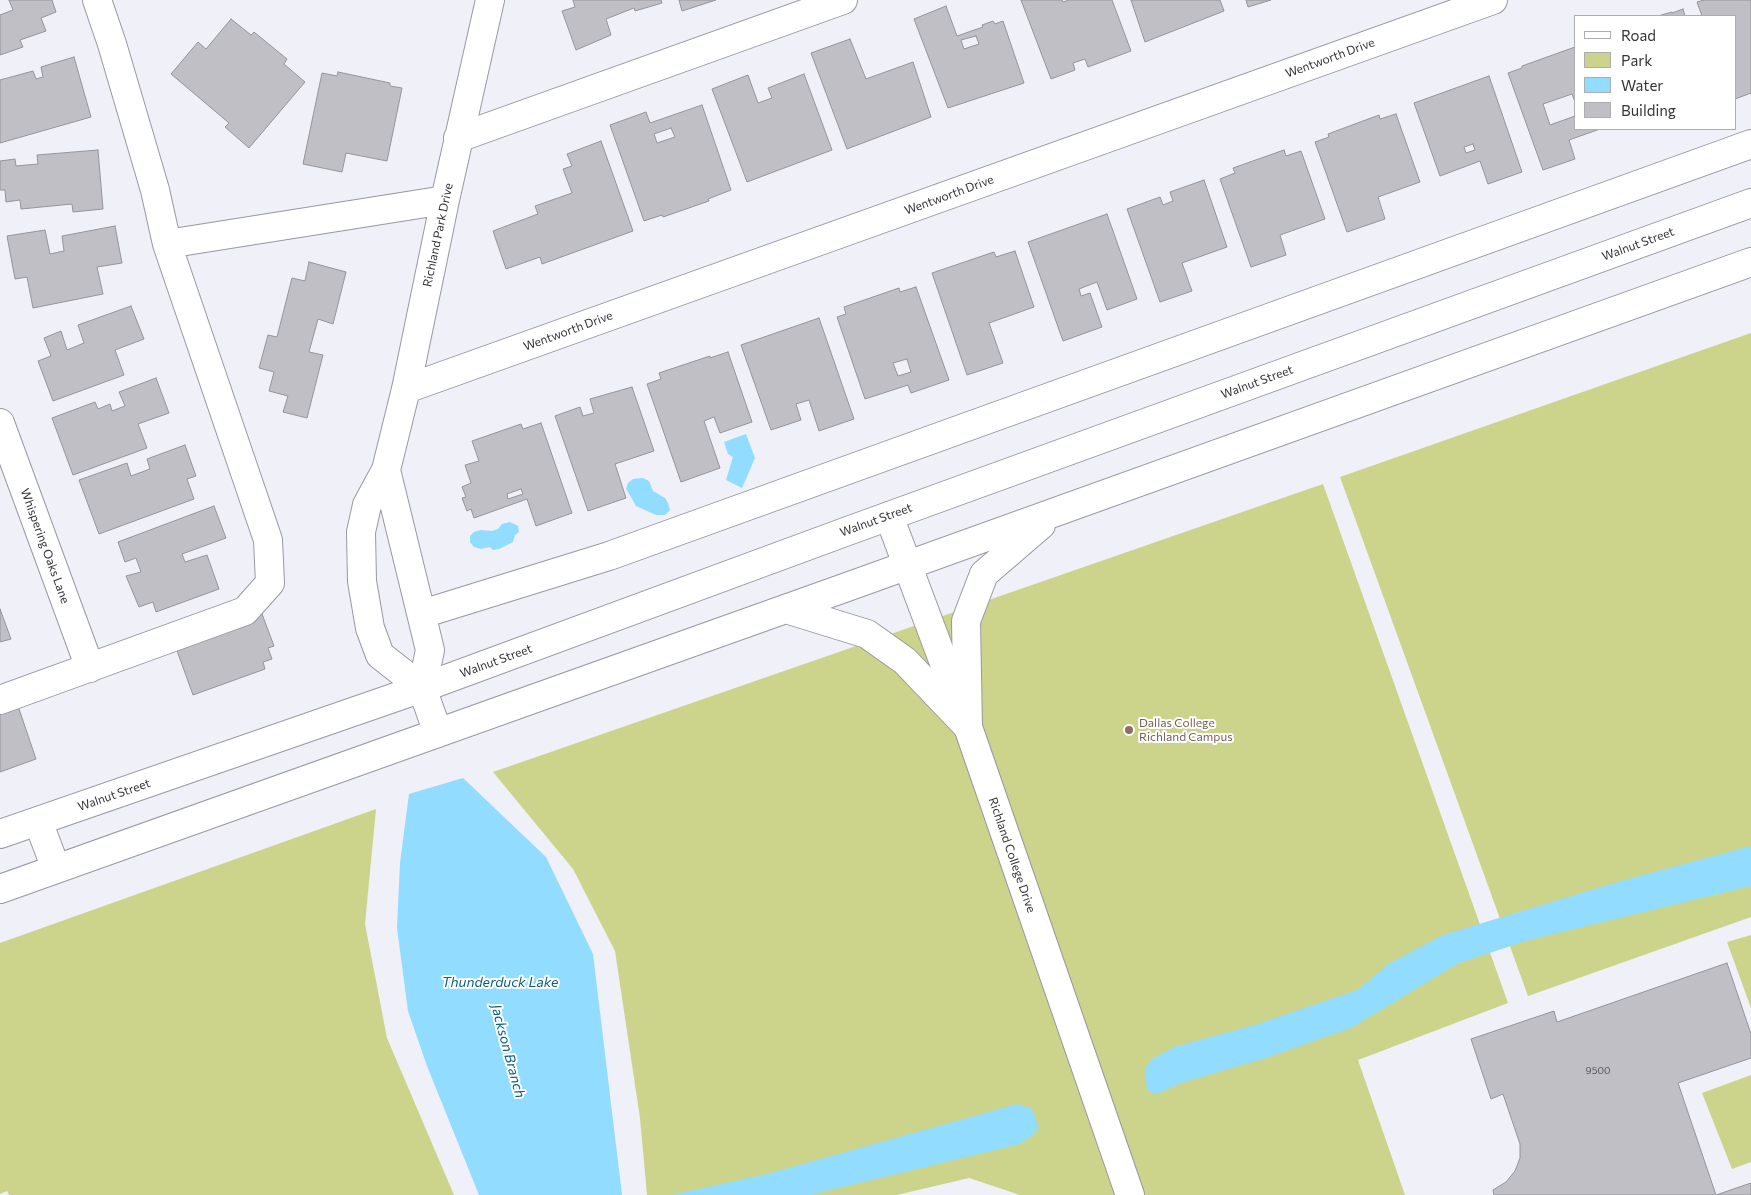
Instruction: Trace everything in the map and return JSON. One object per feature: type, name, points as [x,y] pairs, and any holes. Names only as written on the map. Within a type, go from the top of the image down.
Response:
[{"type":"main road","points":[[0,700],[244,611],[270,583],[268,540],[167,244],[152,181],[112,44],[96,0]]},
{"type":"main road","name":"Richland Park Drive","points":[[386,470],[430,650],[422,688],[380,655],[370,628],[362,581],[361,532],[367,505],[386,470],[406,389],[458,138],[490,0]]},
{"type":"main road","points":[[458,138],[843,0]]},
{"type":"main road","name":"Wentworth Drive","points":[[406,389],[1493,0]]},
{"type":"main road","points":[[422,614],[609,556],[1751,144]]},
{"type":"main road","points":[[167,244],[445,200]]},
{"type":"main road","name":"Walnut Street","points":[[0,834],[422,688],[1751,203]]},
{"type":"main road","points":[[0,890],[1751,262]]},
{"type":"main road","name":"Whispering Oaks Lane","points":[[0,424],[90,668]]},
{"type":"main road","points":[[968,727],[966,621],[984,574],[1056,512]]},
{"type":"main road","name":"Richland College Drive","points":[[889,516],[968,727],[1130,1195]]},
{"type":"main road","points":[[786,609],[867,634],[905,661],[968,727]]},
{"type":"main road","points":[[422,688],[438,733]]},
{"type":"main road","points":[[38,821],[56,869]]},
{"type":"green space","points":[[1751,333],[1751,917],[1528,996],[1340,477]]},
{"type":"green space","points":[[1323,484],[1508,1003],[1358,1060],[1405,1195],[1020,1195],[969,1178],[897,1195],[647,1195],[640,1118],[615,951],[573,869],[493,772]]},
{"type":"green space","points":[[376,809],[365,924],[387,1038],[454,1195],[9,1195],[7,1191],[0,1194],[0,943]]},
{"type":"green space","points":[[1751,935],[1751,1008],[1727,942]]},
{"type":"green space","points":[[1751,1075],[1751,1162],[1732,1169],[1702,1093]]},
{"type":"water","points":[[746,434],[755,458],[742,488],[726,480],[733,457],[728,454],[724,442]]},
{"type":"water","points":[[643,478],[649,481],[653,491],[665,498],[668,503],[670,510],[665,515],[656,515],[636,506],[626,489],[628,483],[633,479]]},
{"type":"water","points":[[510,522],[518,526],[519,532],[515,535],[513,542],[499,549],[493,550],[490,547],[481,549],[474,547],[470,542],[470,536],[474,532],[481,530],[492,531],[498,529],[502,524]]},
{"type":"water","name":"Thunderduck Lake","points":[[463,778],[546,857],[593,954],[622,1195],[479,1195],[427,1066],[408,1011],[397,928],[400,863],[409,794]]},
{"type":"water","points":[[1751,846],[1751,886],[1529,940],[1459,963],[1351,1028],[1266,1058],[1181,1083],[1157,1094],[1147,1091],[1145,1068],[1152,1059],[1174,1047],[1258,1024],[1357,990],[1390,963],[1443,935],[1621,881]]},
{"type":"water","points":[[1017,1104],[1032,1109],[1039,1128],[1020,1144],[810,1195],[671,1195],[767,1174]]},
{"type":"building","points":[[9,0],[52,0],[56,12],[41,18],[46,31],[20,40],[23,47],[0,55],[0,15],[13,10]]},
{"type":"building","points":[[573,0],[661,0],[662,3],[635,11],[634,8],[606,19],[611,35],[576,50],[562,11],[575,7]]},
{"type":"building","points":[[679,0],[716,0],[682,11]]},
{"type":"building","points":[[1021,0],[1062,0],[1063,2],[1069,0],[1112,0],[1131,51],[1088,67],[1085,59],[1073,63],[1075,70],[1051,79]]},
{"type":"building","points":[[1131,0],[1220,0],[1224,11],[1145,42]]},
{"type":"building","points":[[1246,0],[1271,0],[1248,7]]},
{"type":"building","points":[[1704,0],[1751,0],[1751,93],[1736,99],[1736,15],[1702,15],[1697,2]]},
{"type":"building","points":[[946,6],[957,36],[983,27],[982,25],[993,21],[995,24],[1003,21],[1024,83],[948,108],[914,19]],"holes":[[[976,36],[979,44],[964,49],[961,40]]]},
{"type":"building","points":[[1683,9],[1685,15],[1662,15]]},
{"type":"building","points":[[231,19],[251,35],[254,32],[287,59],[284,64],[305,82],[249,148],[225,127],[229,123],[171,74],[198,42],[206,49]]},
{"type":"building","points":[[850,39],[866,79],[913,62],[931,117],[847,149],[811,53]]},
{"type":"building","points":[[1574,47],[1574,99],[1572,94],[1543,104],[1550,125],[1574,116],[1574,130],[1597,130],[1569,140],[1575,159],[1543,170],[1508,73],[1522,68],[1522,66]]},
{"type":"building","points":[[74,57],[91,117],[0,143],[0,80],[33,71],[36,79],[43,77],[41,67]]},
{"type":"building","points":[[338,72],[390,83],[390,86],[402,88],[387,161],[346,153],[342,172],[303,164],[322,73],[337,76]]},
{"type":"building","points":[[804,74],[832,150],[747,182],[712,89],[748,75],[758,103],[772,98],[768,88]]},
{"type":"building","points":[[1489,76],[1522,172],[1488,184],[1480,161],[1440,176],[1414,103]],"holes":[[[1473,144],[1475,150],[1466,153],[1464,147]]]},
{"type":"building","points":[[702,105],[731,190],[708,199],[709,201],[663,217],[662,215],[644,221],[610,125],[646,112],[650,123]],"holes":[[[671,128],[675,137],[657,143],[654,134]]]},
{"type":"building","points":[[1396,114],[1420,182],[1378,197],[1385,219],[1347,232],[1315,142],[1329,137],[1328,134],[1379,115],[1380,119]]},
{"type":"building","points":[[601,141],[633,231],[542,264],[540,257],[506,269],[493,231],[538,214],[535,206],[572,193],[563,169],[572,166],[567,154]]},
{"type":"building","points":[[98,150],[103,209],[73,212],[72,204],[21,209],[20,200],[6,202],[5,190],[0,190],[0,161],[15,159],[16,166],[38,164],[37,155]]},
{"type":"building","points":[[1284,150],[1286,156],[1301,151],[1325,219],[1280,235],[1286,255],[1251,267],[1220,179],[1235,173],[1233,168]]},
{"type":"building","points":[[1204,180],[1227,247],[1182,263],[1192,291],[1160,302],[1127,209],[1160,197],[1163,205],[1173,201],[1170,192]]},
{"type":"building","points":[[1107,214],[1137,299],[1107,310],[1097,282],[1079,289],[1081,296],[1090,293],[1102,327],[1063,341],[1028,242]]},
{"type":"building","points":[[115,226],[122,263],[97,267],[103,294],[33,308],[27,277],[15,279],[7,236],[45,230],[50,254],[64,251],[62,236]]},
{"type":"building","points":[[1015,251],[1034,307],[989,323],[1003,363],[967,375],[932,273],[994,252],[996,257]]},
{"type":"building","points":[[309,262],[346,272],[333,324],[318,319],[309,352],[323,355],[307,418],[283,412],[288,396],[269,391],[274,372],[259,368],[268,335],[277,337],[292,278],[305,281]]},
{"type":"building","points":[[916,287],[949,380],[911,393],[908,385],[865,399],[837,317],[846,314],[844,307],[899,288],[900,292]],"holes":[[[907,359],[911,372],[898,376],[893,363]]]},
{"type":"building","points":[[131,306],[144,339],[115,350],[124,375],[53,401],[38,361],[51,356],[44,338],[61,331],[67,350],[84,343],[78,325]]},
{"type":"building","points":[[819,318],[854,419],[819,431],[809,400],[796,404],[801,420],[771,430],[741,345]]},
{"type":"building","points":[[728,352],[752,422],[720,433],[714,417],[704,421],[720,468],[681,482],[647,384],[661,379],[659,373]]},
{"type":"building","points":[[156,378],[169,413],[138,424],[147,448],[73,475],[52,418],[95,402],[98,409],[110,404],[112,411],[125,406],[119,392]]},
{"type":"building","points":[[632,387],[654,451],[615,464],[626,498],[588,511],[555,416],[580,407],[583,416],[594,413],[590,399]]},
{"type":"building","points":[[541,423],[572,513],[536,526],[527,499],[474,518],[471,509],[467,511],[462,498],[466,497],[462,487],[471,483],[465,465],[479,461],[472,441],[521,424],[523,429]],"holes":[[[521,489],[523,494],[508,499],[507,494]]]},
{"type":"building","points":[[185,445],[196,476],[187,479],[194,499],[99,534],[79,480],[127,463],[131,476],[150,469],[147,459]]},
{"type":"building","points":[[214,506],[226,538],[182,554],[185,562],[207,555],[219,589],[156,612],[153,602],[139,607],[126,576],[141,572],[136,558],[125,562],[118,542]]},
{"type":"building","points":[[0,609],[11,639],[0,642]]},
{"type":"building","points":[[262,614],[274,646],[268,648],[272,659],[263,662],[265,669],[193,695],[175,645]]},
{"type":"building","points":[[17,703],[36,759],[0,772],[0,709]]},
{"type":"building","points":[[1727,963],[1751,1034],[1751,1058],[1678,1083],[1716,1195],[1494,1195],[1493,1190],[1506,1182],[1515,1171],[1520,1158],[1520,1144],[1503,1094],[1491,1099],[1471,1039],[1554,1011],[1557,1022]]},
{"type":"building","points":[[1751,1183],[1751,1195],[1716,1195]]},
{"type":"place","name":"Dallas College Richland Campus","points":[[1129,730]]},
{"type":"water label","name":"Jackson Branch","points":[[508,1051]]}]
